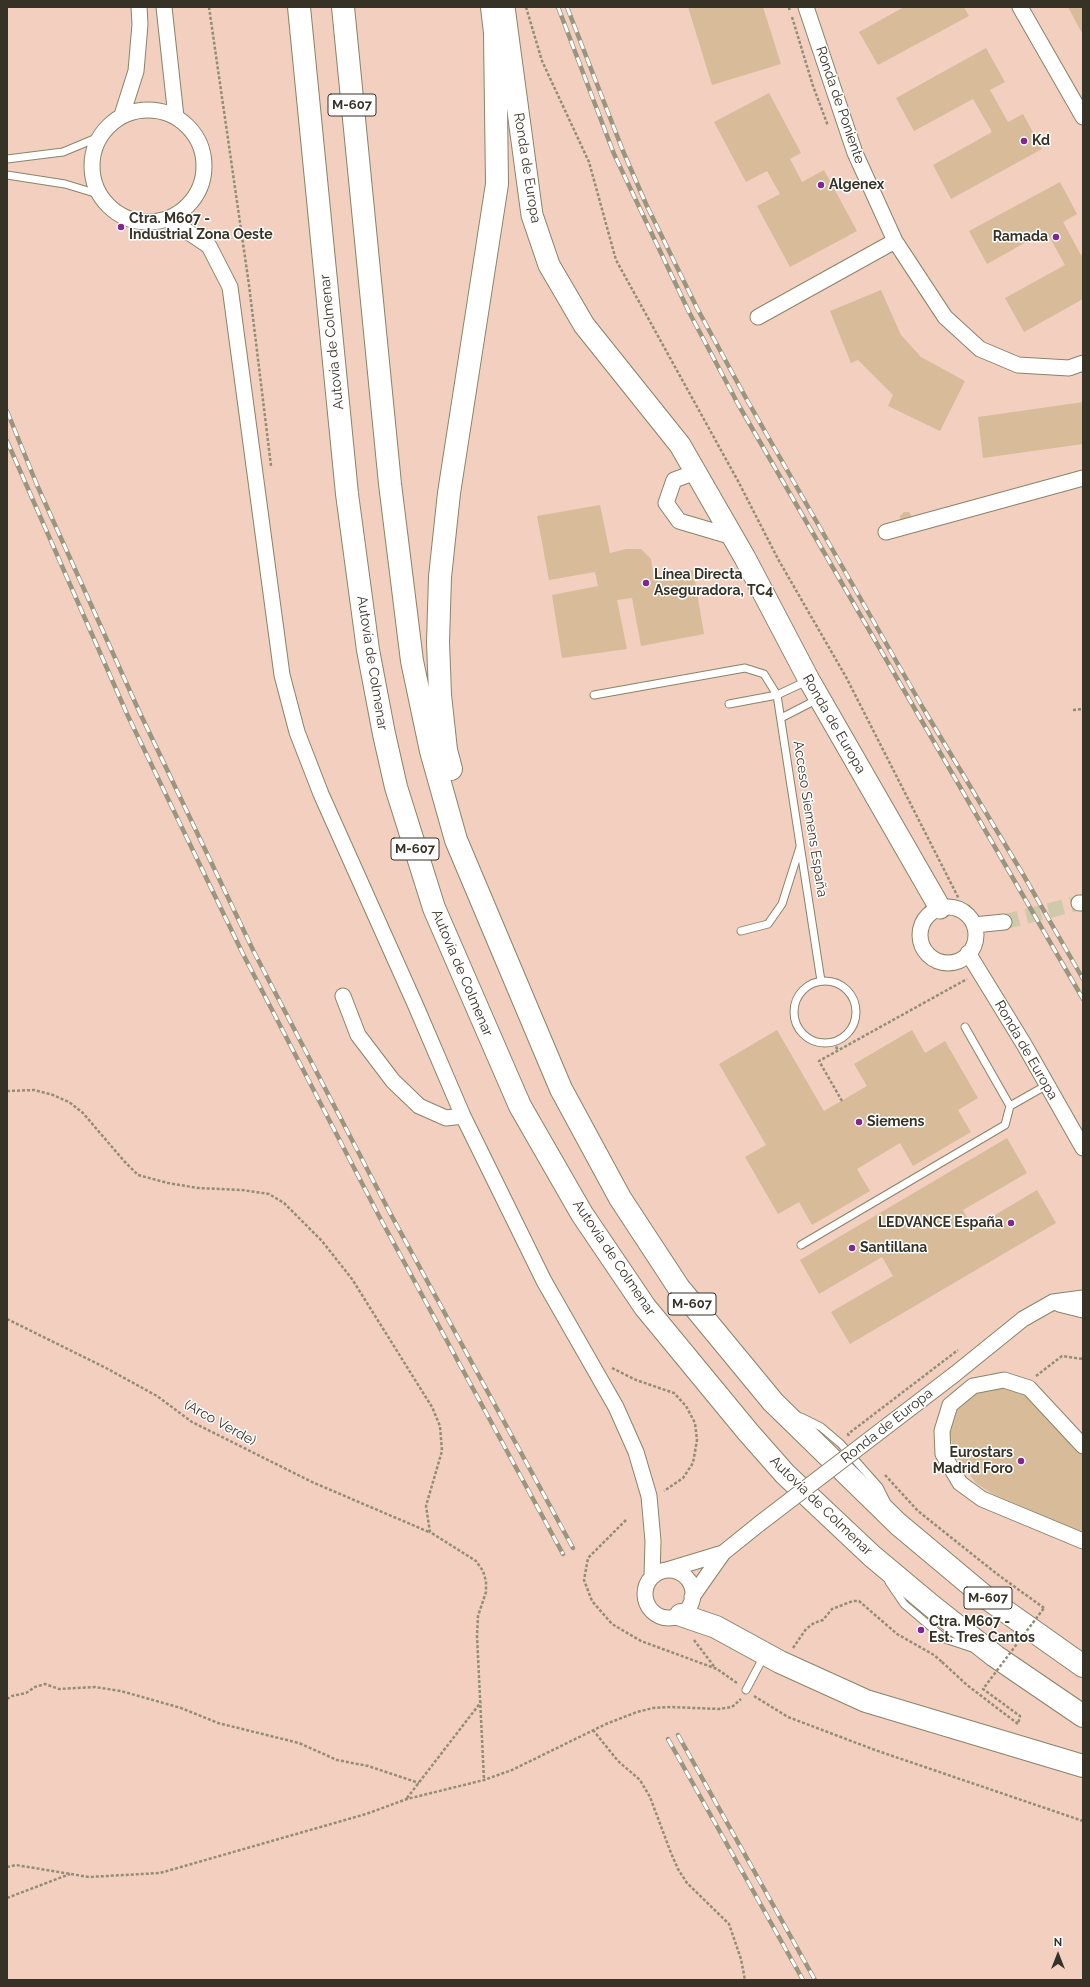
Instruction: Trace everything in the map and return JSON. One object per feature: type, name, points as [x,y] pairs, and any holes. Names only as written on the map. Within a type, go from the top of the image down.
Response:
[{"type":"highway","name":"Autovía de Colmenar","points":[[298,7],[347,494],[368,650],[384,734],[396,787],[434,908],[520,1106],[582,1214],[645,1307],[748,1432],[785,1474],[872,1556],[995,1656],[1083,1716]]},
{"type":"highway","name":"M-607","points":[[343,7],[390,484],[412,661],[431,751],[456,840],[482,905],[561,1089],[620,1198],[679,1288],[773,1402],[898,1524],[984,1596],[1083,1666]]},
{"type":"highway","points":[[482,905],[468,838],[446,750],[440,695],[438,642],[440,577],[449,492],[497,184],[495,33],[492,7]]},
{"type":"highway","points":[[678,1616],[716,1627],[773,1658],[866,1701],[1083,1766]]},
{"type":"street","points":[[122,115],[136,71],[140,24],[139,7]]},
{"type":"street","points":[[164,7],[176,116]]},
{"type":"street","name":"Ronda de Europa","points":[[504,7],[532,215],[549,265],[584,325],[680,445],[733,537],[819,698],[940,908]]},
{"type":"street","name":"Ronda de Poniente","points":[[806,7],[855,152],[895,241],[945,317],[980,349],[1018,365],[1069,368],[1083,363]]},
{"type":"street","points":[[1020,7],[1083,117]]},
{"type":"street","points":[[140,110],[159,110],[176,116],[195,134],[205,157],[203,183],[190,205],[169,219],[149,223],[129,220],[111,210],[98,194],[92,175],[92,156],[99,137],[109,124],[122,115],[140,110]]},
{"type":"street","points":[[169,219],[209,246],[230,286],[282,675],[297,732],[321,794],[415,1004],[463,1116],[504,1204],[544,1281],[616,1407],[636,1452],[649,1496],[653,1541],[652,1577]]},
{"type":"street","points":[[758,317],[895,241]]},
{"type":"street","points":[[696,472],[674,480],[666,503],[679,521],[696,528],[733,537]]},
{"type":"street","points":[[886,532],[1083,478]]},
{"type":"street","points":[[696,528],[718,510]]},
{"type":"street","points":[[940,908],[956,908],[970,917],[974,924],[975,940],[968,953],[961,959],[952,962],[943,962],[934,959],[927,953],[922,945],[920,936],[921,927],[931,912],[940,908]]},
{"type":"street","points":[[974,924],[1004,922]]},
{"type":"street","name":"Ronda de Europa","points":[[968,953],[1083,1148]]},
{"type":"street","points":[[343,996],[358,1035],[393,1081],[419,1106],[446,1118],[463,1116]]},
{"type":"street","name":"Ronda de Europa","points":[[692,1596],[723,1552],[955,1374],[1023,1319],[1053,1302],[1083,1298]]},
{"type":"street","points":[[1053,1302],[1083,1310]]},
{"type":"street","points":[[1083,1446],[1029,1388],[1004,1380],[973,1386],[950,1405],[942,1431],[943,1454],[960,1483],[982,1499],[1083,1541]]},
{"type":"street","name":"Ronda de Europa","points":[[667,1570],[723,1552]]},
{"type":"street","points":[[667,1570],[675,1571],[683,1575],[689,1581],[692,1596],[686,1610],[678,1616],[666,1618],[658,1615],[646,1602],[646,1588],[652,1577],[659,1572],[667,1570]]},
{"type":"lane","points":[[7,159],[64,152],[99,137]]},
{"type":"lane","points":[[7,175],[65,184],[98,194]]},
{"type":"lane","points":[[594,695],[745,668],[764,674],[777,695]]},
{"type":"lane","points":[[729,704],[777,695],[809,680]]},
{"type":"lane","name":"Acceso Siemens España","points":[[777,695],[822,981]]},
{"type":"lane","points":[[781,718],[819,698]]},
{"type":"lane","points":[[741,931],[768,924],[782,904],[800,844]]},
{"type":"lane","points":[[822,981],[833,982],[846,989],[854,1000],[856,1014],[852,1028],[844,1037],[834,1042],[819,1043],[807,1038],[799,1030],[794,1018],[795,1004],[803,990],[822,981]]},
{"type":"lane","points":[[801,1245],[1005,1125],[1010,1106],[965,1027]]},
{"type":"lane","points":[[1010,1106],[1047,1085]]},
{"type":"lane","points":[[746,1690],[773,1658]]},
{"type":"path","points":[[526,7],[542,61],[589,162],[616,260],[738,481],[778,559],[846,677],[959,899]]},
{"type":"path","points":[[1073,710],[1083,709]]},
{"type":"path","points":[[842,1101],[819,1061],[967,979],[975,991],[988,985]]},
{"type":"path","points":[[834,1042],[838,1051]]},
{"type":"path","points":[[7,1091],[34,1090],[54,1095],[69,1102],[83,1113],[138,1175],[151,1180],[198,1188],[242,1190],[269,1194],[284,1203],[322,1241],[344,1268],[365,1299],[432,1407],[440,1426],[442,1452],[426,1506],[430,1532]]},
{"type":"path","name":"(Arco Verde)","points":[[7,1320],[106,1368],[157,1396],[192,1422],[312,1482],[430,1532],[476,1561],[483,1570],[486,1581],[486,1592],[478,1616],[477,1636],[484,1780]]},
{"type":"path","points":[[1023,1386],[1062,1356],[1083,1359]]},
{"type":"path","points":[[626,1520],[588,1558],[584,1580],[592,1601],[612,1624],[640,1641],[717,1669],[772,1709],[788,1717],[875,1750],[1083,1822]]},
{"type":"path","points":[[773,1658],[794,1647],[806,1629],[814,1623],[823,1620],[836,1606],[846,1605],[853,1601],[859,1601],[897,1634],[934,1655],[966,1685],[1018,1724],[1020,1716],[983,1689],[1044,1608]]},
{"type":"path","points":[[678,1616],[717,1669]]},
{"type":"path","points":[[7,1700],[12,1696],[26,1693],[35,1686],[45,1684],[59,1689],[95,1687],[121,1691],[181,1708],[218,1723],[299,1743],[337,1760],[368,1766],[419,1783]]},
{"type":"path","points":[[7,1867],[16,1865],[89,1877],[160,1873],[366,1814],[407,1799],[484,1780],[512,1770],[593,1730],[637,1712],[653,1708],[719,1709],[732,1707],[740,1700],[746,1690]]},
{"type":"path","points":[[407,1799],[481,1702]]},
{"type":"path","points":[[593,1730],[618,1761],[640,1780],[650,1797],[678,1869],[687,1883],[729,1924],[741,1959],[745,1980]]},
{"type":"path","points":[[7,1898],[70,1874]]},
{"type":"shaded area","points":[[7,7],[1083,7],[1083,1980],[7,1980]]},
{"type":"building","points":[[688,7],[763,7],[781,64],[712,85]]},
{"type":"building","points":[[904,7],[964,7],[969,16],[878,65],[859,32]]},
{"type":"building","points":[[1068,7],[1083,7],[1083,35]]},
{"type":"building","points":[[986,48],[1005,82],[990,90],[1008,122],[1023,114],[1042,149],[951,199],[933,165],[992,132],[973,99],[914,131],[896,98]]},
{"type":"building","points":[[769,93],[801,153],[790,159],[802,182],[824,170],[857,231],[790,267],[757,206],[780,194],[767,171],[746,182],[714,122]]},
{"type":"building","points":[[1060,182],[1077,214],[1063,222],[1081,255],[1083,254],[1083,299],[1024,332],[1005,298],[1065,265],[1046,231],[987,264],[969,231]]},
{"type":"building","points":[[881,290],[901,335],[921,357],[965,381],[940,431],[888,406],[893,395],[858,360],[851,363],[830,311]]},
{"type":"building","points":[[1083,402],[1083,444],[983,458],[978,417]]},
{"type":"building","name":"Línea Directa Aseguradora, TC4","points":[[600,505],[610,553],[626,549],[641,549],[651,559],[654,578],[693,570],[704,634],[641,646],[632,598],[617,600],[627,649],[562,658],[552,595],[598,586],[595,572],[549,580],[537,516]]},
{"type":"building","points":[[904,512],[909,512],[912,517],[900,522],[900,516]]},
{"type":"building","name":"Siemens","points":[[777,1030],[824,1111],[867,1086],[854,1064],[912,1030],[925,1053],[945,1041],[978,1098],[958,1110],[971,1132],[913,1166],[900,1143],[857,1169],[870,1191],[812,1225],[799,1202],[778,1214],[745,1157],[766,1145],[719,1064]]},
{"type":"building","points":[[1007,1138],[1027,1173],[963,1210],[973,1228],[1037,1190],[1056,1223],[850,1344],[831,1312],[893,1276],[882,1257],[819,1294],[800,1260]]},
{"type":"building","name":"Eurostars Madrid Foro","points":[[1007,1387],[1023,1392],[1083,1452],[1083,1533],[991,1493],[976,1483],[953,1452],[950,1432],[957,1411],[969,1397],[986,1389]]},
{"type":"tunnel","points":[[1004,922],[1079,903]]},
{"type":"railway","points":[[558,7],[614,154],[689,312],[738,404],[1083,999]]},
{"type":"railway","points":[[567,7],[623,151],[646,204],[697,308],[747,400],[923,708],[1024,876],[1083,979]]},
{"type":"railway","points":[[7,411],[37,485],[139,711],[254,952],[389,1211],[573,1548]]},
{"type":"railway","points":[[7,441],[127,714],[243,954],[379,1216],[563,1554]]},
{"type":"railway","points":[[678,1735],[815,1980]]},
{"type":"railway","points":[[668,1739],[803,1980]]},
{"type":"place","name":"Kd","points":[[1024,141]]},
{"type":"place","name":"Algenex","points":[[821,185]]},
{"type":"place","name":"Ctra. M607 - Industrial Zona Oeste","points":[[121,227]]},
{"type":"place","name":"Ramada","points":[[1056,237]]},
{"type":"place","name":"Línea Directa Aseguradora, TC4","points":[[646,583]]},
{"type":"place","name":"Siemens","points":[[859,1122]]},
{"type":"place","name":"LEDVANCE España","points":[[1011,1223]]},
{"type":"place","name":"Santillana","points":[[852,1248]]},
{"type":"place","name":"Eurostars Madrid Foro","points":[[1021,1461]]},
{"type":"place","name":"Ctra. M607 - Est. Tres Cantos","points":[[921,1630]]}]
